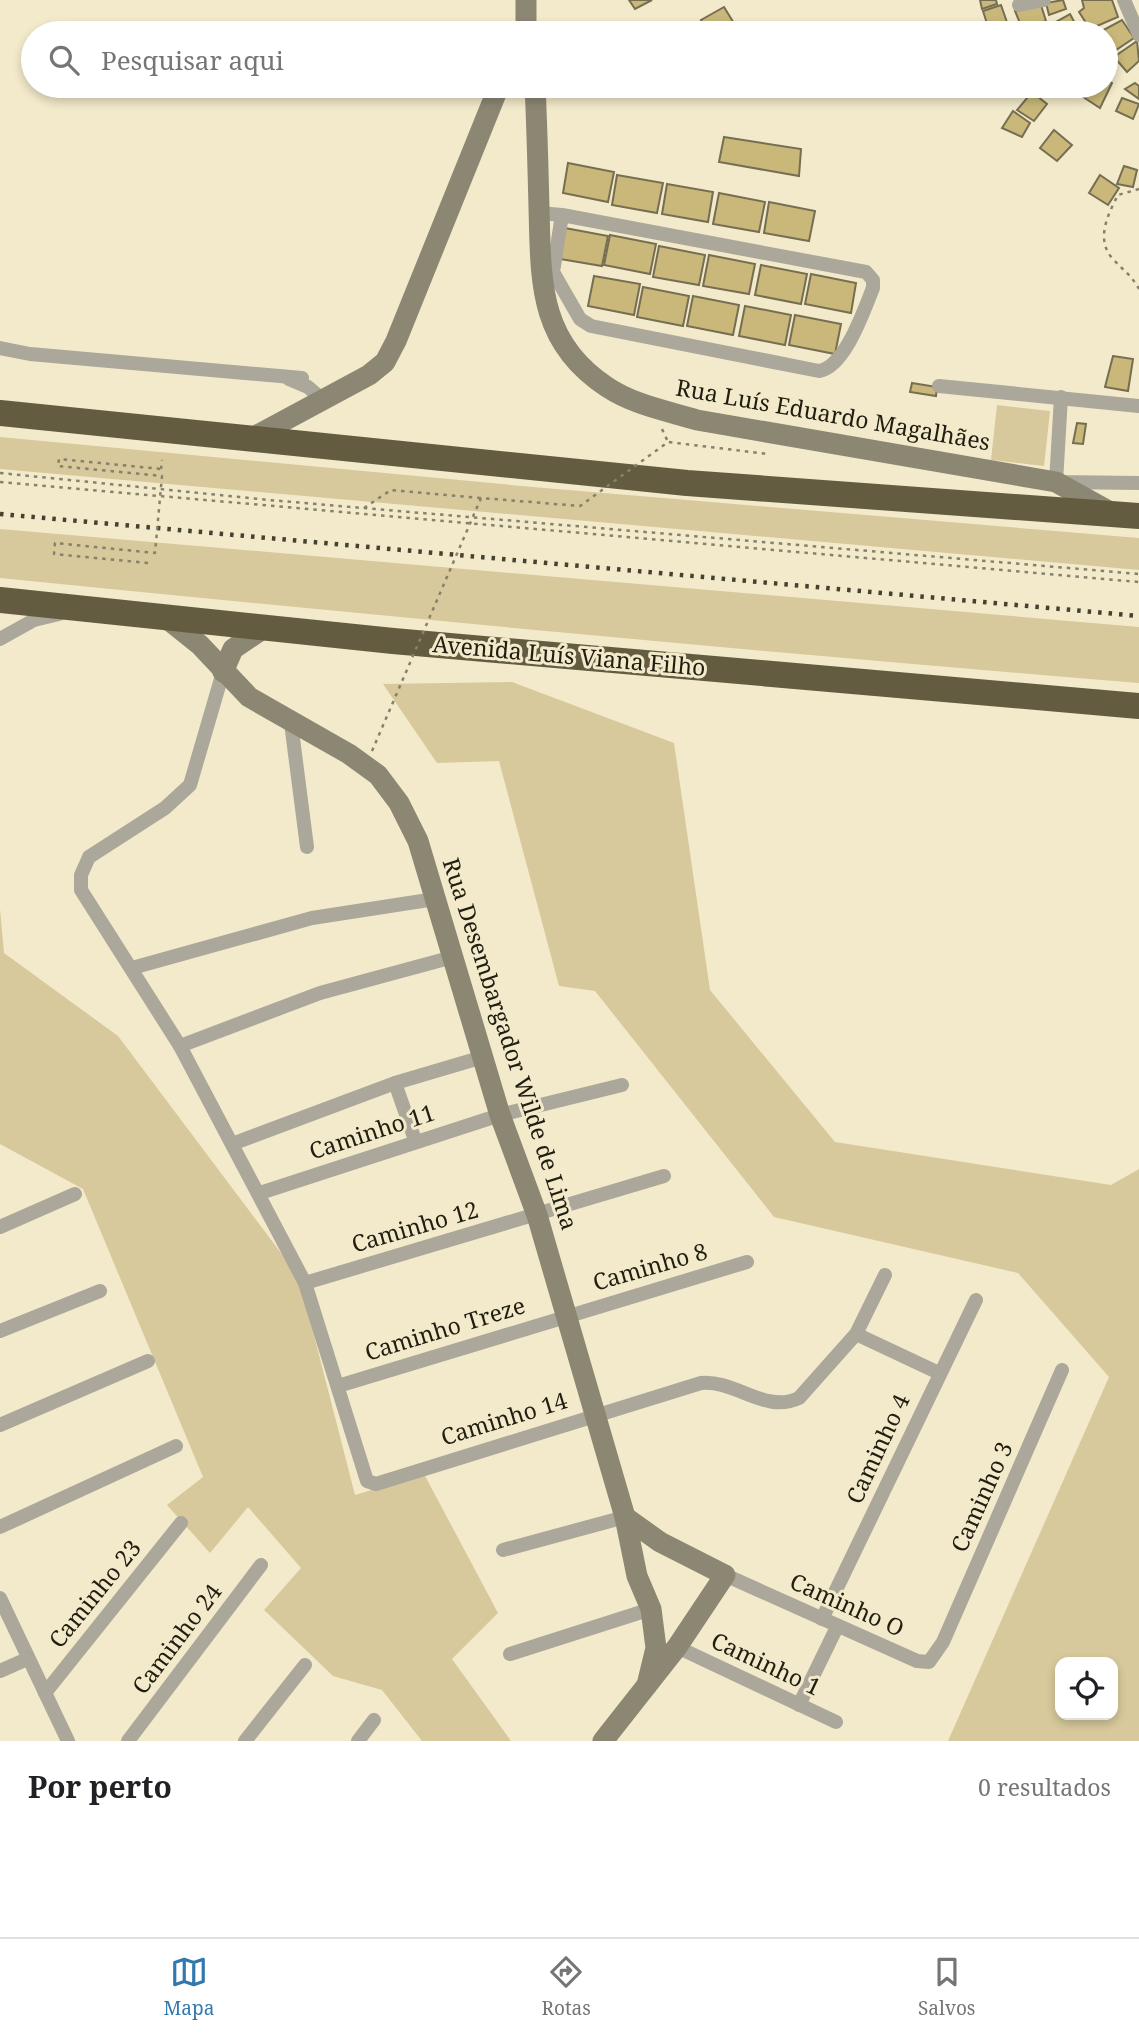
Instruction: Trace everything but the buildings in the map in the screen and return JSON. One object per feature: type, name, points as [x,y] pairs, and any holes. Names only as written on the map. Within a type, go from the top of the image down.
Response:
[{"type":"highway","points":[[0,414],[687,483],[1128,516]]},
{"type":"highway","name":"Avenida Luís Viana Filho","points":[[0,600],[264,628],[1139,706]]},
{"type":"main road","points":[[526,0],[526,21]]},
{"type":"main road","points":[[250,439],[369,375],[385,362],[397,341],[494,98]]},
{"type":"main road","name":"Rua Luís Eduardo Magalhães","points":[[535,98],[541,285],[552,322],[583,365],[606,386],[624,397],[697,420],[1056,482],[1128,516]]},
{"type":"main road","name":"Rua Desembargador Wilde de Lima","points":[[164,617],[200,645],[249,698],[349,754],[379,775],[399,803],[418,841],[500,1115],[537,1215],[625,1517],[635,1569],[651,1609],[656,1631],[656,1648],[647,1685]]},
{"type":"main road","points":[[223,672],[233,649],[264,628]]},
{"type":"main road","points":[[625,1517],[660,1542],[725,1574]]},
{"type":"main road","points":[[635,1569],[642,1553],[660,1542]]},
{"type":"main road","name":"Rua Desembargador Wilde de Lima","points":[[603,1741],[677,1647],[725,1574]]},
{"type":"main road","points":[[656,1631],[677,1647]]},
{"type":"street","points":[[1019,5],[1044,0]]},
{"type":"street","points":[[1124,0],[1139,35]]},
{"type":"street","points":[[539,213],[562,215],[866,272],[873,280],[873,288],[853,337],[833,363],[819,371],[591,326],[580,319],[553,272],[562,215]]},
{"type":"street","points":[[0,348],[296,378],[323,400]]},
{"type":"street","points":[[939,386],[1139,405]]},
{"type":"street","points":[[1060,397],[1056,482],[1139,483]]},
{"type":"street","points":[[0,639],[47,616],[100,610]]},
{"type":"street","points":[[223,672],[190,785],[180,797],[89,858],[84,864],[81,890],[180,1046],[260,1193],[305,1283],[338,1386]]},
{"type":"street","points":[[291,723],[307,847]]},
{"type":"street","points":[[132,968],[312,918],[435,899]]},
{"type":"street","points":[[180,1046],[320,993],[453,957]]},
{"type":"street","points":[[232,1144],[395,1083],[482,1057]]},
{"type":"street","points":[[395,1083],[415,1140]]},
{"type":"street","name":"Caminho 11","points":[[260,1193],[415,1140],[500,1115],[622,1085]]},
{"type":"street","name":"Caminho 12","points":[[305,1283],[664,1176]]},
{"type":"street","points":[[0,1227],[75,1194]]},
{"type":"street","name":"Caminho 8","points":[[566,1315],[747,1262]]},
{"type":"street","points":[[885,1275],[856,1334],[939,1373]]},
{"type":"street","points":[[0,1331],[100,1291]]},
{"type":"street","name":"Caminho 4","points":[[822,1619],[976,1300]]},
{"type":"street","name":"Caminho Treze","points":[[338,1386],[566,1315]]},
{"type":"street","name":"Caminho 14","points":[[338,1386],[359,1460],[367,1481],[373,1484],[711,1382],[774,1404],[788,1403],[799,1398],[856,1334]]},
{"type":"street","points":[[0,1425],[148,1361]]},
{"type":"street","name":"Caminho 3","points":[[943,1642],[1062,1370]]},
{"type":"street","points":[[0,1527],[176,1446]]},
{"type":"street","points":[[503,1550],[625,1517]]},
{"type":"street","name":"Caminho 23","points":[[45,1693],[181,1523]]},
{"type":"street","name":"Caminho 24","points":[[128,1741],[261,1565]]},
{"type":"street","name":"Caminho O","points":[[725,1574],[837,1628],[924,1663],[937,1655],[943,1642]]},
{"type":"street","points":[[0,1598],[66,1740]]},
{"type":"street","points":[[510,1654],[651,1609]]},
{"type":"street","points":[[799,1705],[837,1628]]},
{"type":"street","name":"Caminho 1","points":[[677,1647],[836,1722]]},
{"type":"street","points":[[0,1671],[27,1659]]},
{"type":"street","points":[[245,1741],[305,1665]]},
{"type":"street","points":[[358,1741],[374,1720]]},
{"type":"path","points":[[1139,189],[1136,193],[1118,195],[1103,223],[1110,256],[1132,277],[1139,289]]},
{"type":"path","points":[[662,431],[668,442]]},
{"type":"path","points":[[364,508],[391,489],[580,506],[668,442],[768,454]]},
{"type":"path","points":[[148,563],[54,554],[55,543],[155,553],[162,476],[58,466],[59,459],[161,469],[162,460]]},
{"type":"path","points":[[0,472],[364,508],[1139,575]]},
{"type":"path","points":[[0,482],[1139,582]]},
{"type":"path","points":[[372,751],[481,498]]},
{"type":"shaded area","points":[[997,405],[1050,411],[1044,466],[991,460]]},
{"type":"shaded area","points":[[0,437],[533,487],[1139,538],[1139,570],[0,469]]},
{"type":"shaded area","points":[[0,529],[1139,627],[1139,683],[569,633],[0,578]]},
{"type":"shaded area","points":[[512,682],[674,743],[710,990],[835,1142],[1111,1185],[1139,1169],[1139,1741],[948,1741],[1109,1377],[1018,1273],[774,1217],[595,991],[559,986],[499,761],[437,763],[383,684]]},
{"type":"shaded area","points":[[0,909],[4,953],[118,1036],[299,1277],[355,1495],[424,1474],[498,1613],[452,1659],[511,1741],[422,1741],[382,1690],[333,1676],[264,1610],[301,1568],[248,1507],[210,1553],[167,1505],[203,1477],[83,1189],[0,1144]]},
{"type":"railway","points":[[0,514],[1139,616]]}]
